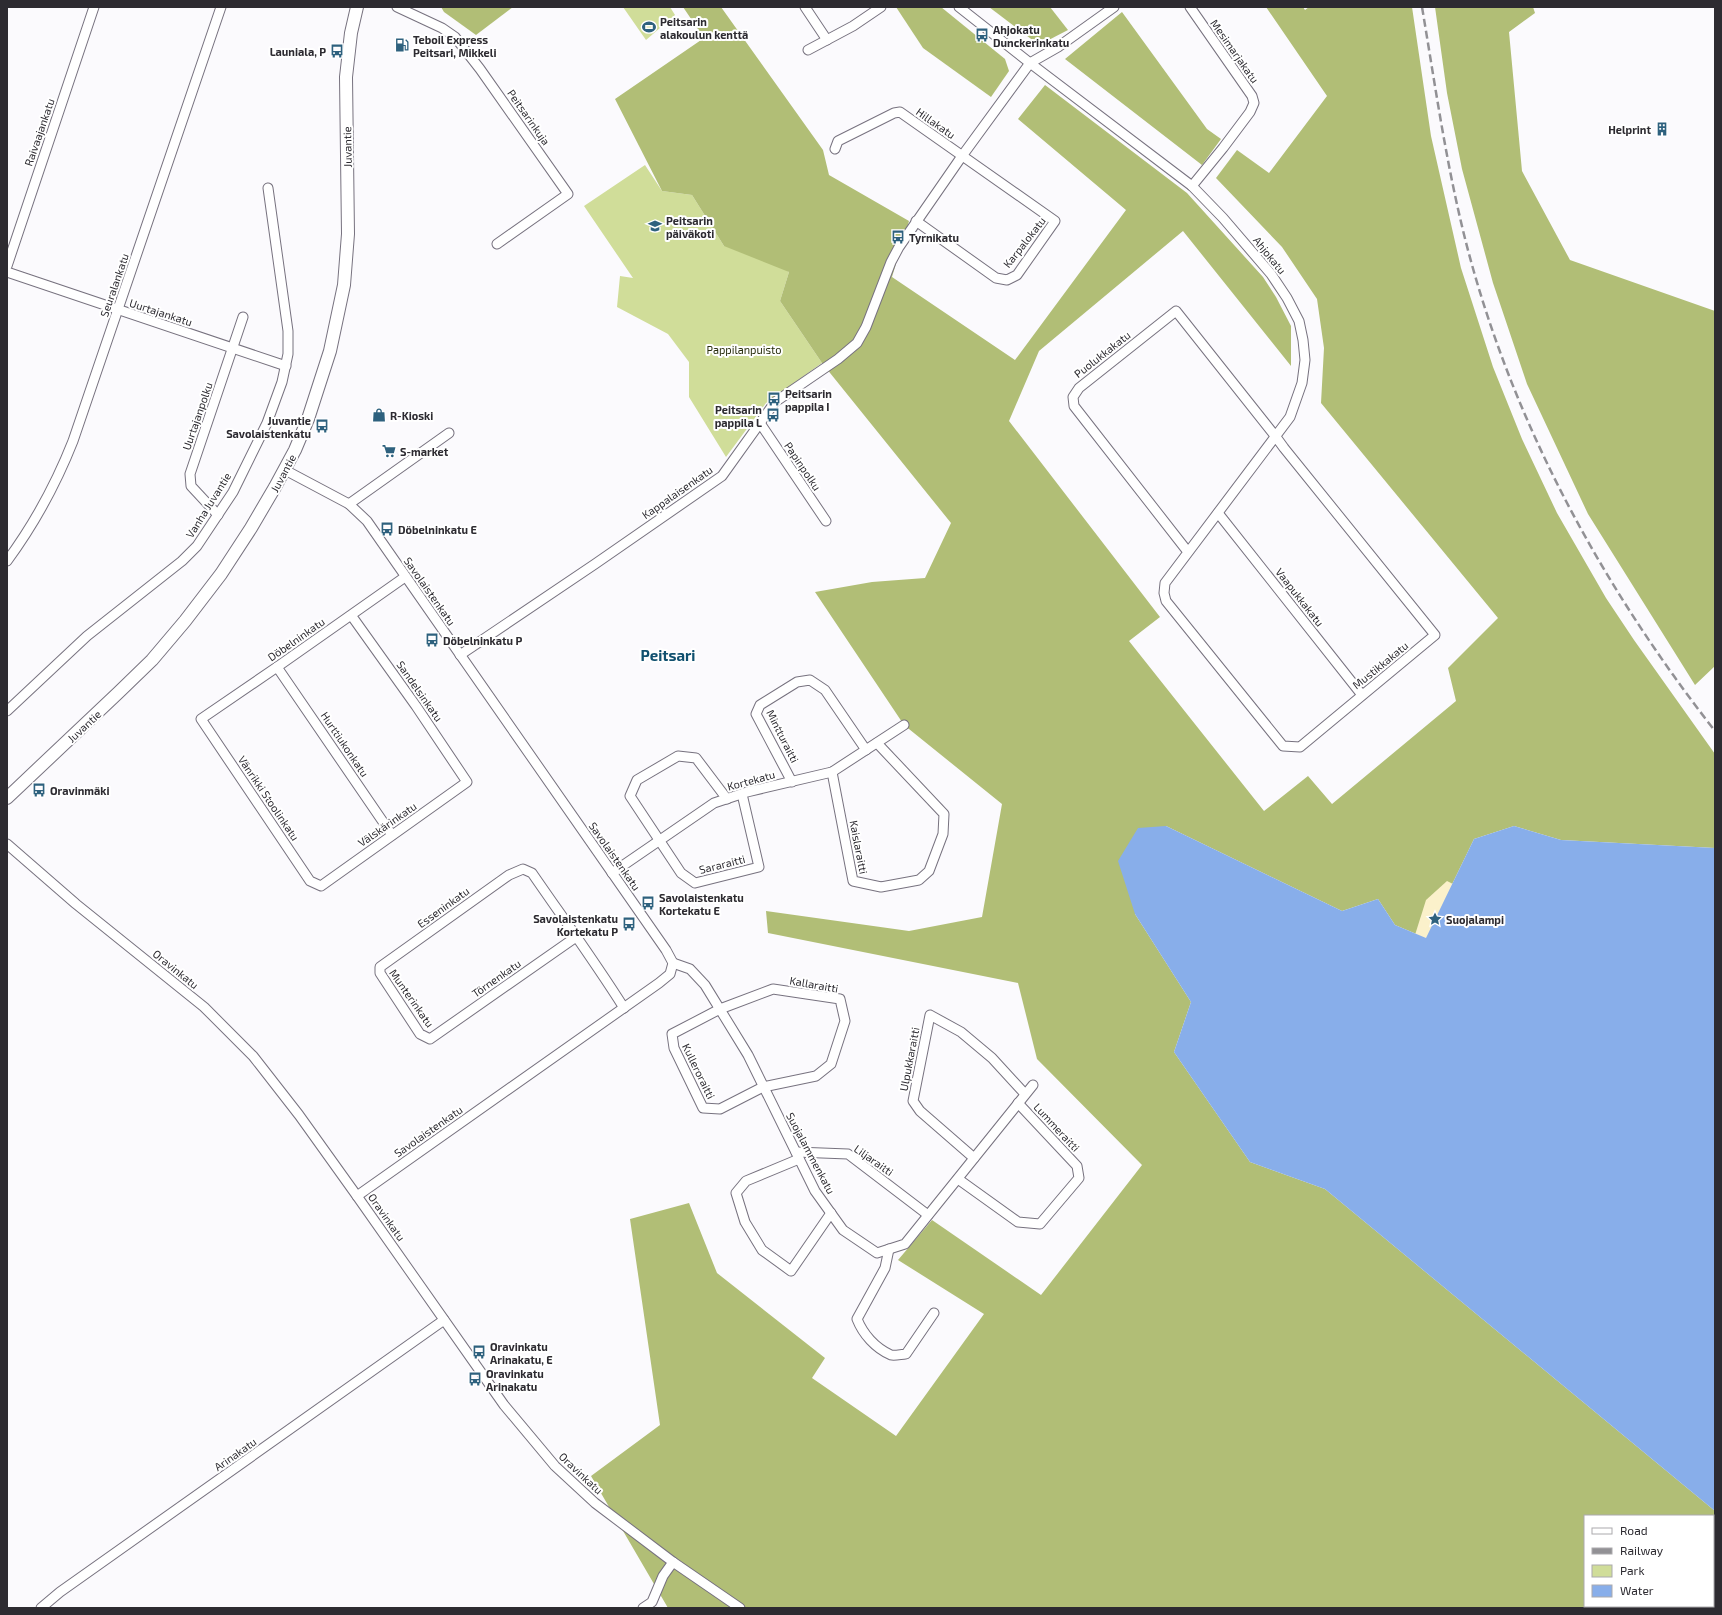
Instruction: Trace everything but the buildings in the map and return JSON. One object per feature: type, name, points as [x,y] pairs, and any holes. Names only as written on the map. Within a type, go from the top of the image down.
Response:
[{"type":"main road","name":"Juvantie","points":[[7,798],[120,692],[152,660],[185,621],[221,574],[247,534],[284,470],[305,426],[330,351],[344,285],[348,234],[346,77],[351,33],[357,7]]},
{"type":"street","name":"Raivaajankatu","points":[[7,266],[94,7]]},
{"type":"street","name":"Seuralankatu","points":[[7,561],[36,520],[63,467],[221,7]]},
{"type":"street","name":"Peitsarinkuja","points":[[398,7],[442,28],[455,37],[480,69],[568,194],[497,244]]},
{"type":"street","points":[[805,7],[827,40]]},
{"type":"street","points":[[808,50],[853,26],[881,7]]},
{"type":"street","name":"Ahjokatu","points":[[959,7],[1030,64],[1192,186],[1223,218],[1271,274],[1288,298],[1298,321],[1303,340],[1305,360],[1302,383],[1290,417],[1165,583],[1164,593],[1166,601]]},
{"type":"street","points":[[916,221],[1030,64],[1058,47],[1114,7]]},
{"type":"street","name":"Mesimarjakatu","points":[[1190,7],[1252,96],[1254,103],[1250,112],[1192,186]]},
{"type":"street","name":"Hillakatu","points":[[835,149],[838,141],[894,112],[900,112],[962,156]]},
{"type":"street","name":"Karpalokatu","points":[[916,221],[996,278],[1007,280],[1017,275],[1051,227],[1055,221],[962,156]]},
{"type":"street","name":"Vanha Juvantie","points":[[7,711],[87,636],[182,561],[197,546],[233,492],[267,423],[282,382],[286,366],[288,331],[268,188]]},
{"type":"street","name":"Kappalaisenkatu","points":[[460,655],[722,476],[775,402],[838,359],[857,343],[866,327],[891,262],[916,221]]},
{"type":"street","name":"Uurtajankatu","points":[[7,272],[286,366]]},
{"type":"street","name":"Puolukkakatu","points":[[1188,552],[1074,406],[1073,397],[1079,388],[1176,311],[1276,437]]},
{"type":"street","name":"Uurtajanpolku","points":[[218,515],[191,486],[190,474],[243,317]]},
{"type":"street","name":"Papinpolku","points":[[760,423],[826,521]]},
{"type":"street","points":[[349,504],[449,433]]},
{"type":"street","name":"Mustikkakatu","points":[[1166,601],[1283,746],[1300,746],[1435,635],[1276,437]]},
{"type":"street","name":"Savolaistenkatu","points":[[284,470],[349,504],[367,521],[666,950],[673,963],[670,974],[624,1008],[357,1196]]},
{"type":"street","name":"Vaapukkakatu","points":[[1218,513],[1362,695]]},
{"type":"street","name":"Döbelninkatu","points":[[201,719],[278,667],[405,577]]},
{"type":"street","name":"Sandelsinkatu","points":[[351,615],[416,706],[467,782]]},
{"type":"street","name":"Hurttiukonkatu","points":[[278,667],[392,834]]},
{"type":"street","name":"Mintturaitti","points":[[792,782],[756,714],[760,705],[797,682],[810,680],[825,690],[866,750]]},
{"type":"street","name":"Vänrikki Stoolinkatu","points":[[201,719],[310,881],[321,886]]},
{"type":"street","name":"Kortekatu","points":[[612,873],[714,803],[742,794],[832,772],[904,725]]},
{"type":"street","name":"Kaislaraitti","points":[[832,772],[853,881],[881,886],[918,880],[929,870],[932,863],[943,834],[944,814],[877,743]]},
{"type":"street","points":[[659,840],[630,796],[637,780],[678,756],[696,758],[727,799]]},
{"type":"street","name":"Välskärinkatu","points":[[321,886],[467,782]]},
{"type":"street","name":"Sararaitti","points":[[659,840],[681,873],[695,883],[759,867],[742,794]]},
{"type":"street","name":"Oravinkatu","points":[[7,844],[76,904],[204,1008],[253,1056],[299,1115],[504,1405],[555,1466],[595,1503],[673,1562],[740,1608]]},
{"type":"street","name":"Esseninkatu","points":[[380,967],[509,875],[523,869],[532,873],[576,937]]},
{"type":"street","points":[[576,937],[624,1008]]},
{"type":"street","name":"Törnenkatu","points":[[430,1039],[576,937]]},
{"type":"street","name":"Suojalammenkatu","points":[[673,963],[690,969],[705,985],[748,1055],[815,1190],[831,1213],[843,1230],[877,1253],[905,1244],[1033,1085]]},
{"type":"street","name":"Munterinkatu","points":[[380,967],[380,973],[420,1034],[430,1039]]},
{"type":"street","name":"Kallaraitti","points":[[720,1009],[773,989],[840,999],[845,1021],[831,1064],[816,1076],[763,1086]]},
{"type":"street","name":"Kulleroraitti","points":[[720,1009],[672,1034],[674,1048],[703,1108],[720,1109],[763,1086]]},
{"type":"street","name":"Ulpukkaraitti","points":[[974,1158],[920,1111],[913,1101],[930,1015],[966,1036],[992,1058],[1025,1094]]},
{"type":"street","name":"Lummeraitti","points":[[958,1179],[1018,1222],[1040,1224],[1079,1178],[1077,1166],[1018,1103]]},
{"type":"street","name":"Liljaraitti","points":[[798,1156],[848,1154],[928,1215]]},
{"type":"street","points":[[798,1156],[746,1181],[736,1193],[745,1222],[762,1250],[791,1271],[831,1213]]},
{"type":"street","points":[[889,1249],[885,1268],[857,1319],[861,1329],[874,1344],[892,1355],[906,1354],[934,1313]]},
{"type":"street","name":"Arinakatu","points":[[42,1608],[60,1592],[444,1320]]},
{"type":"street","points":[[643,1608],[653,1605],[662,1576],[673,1562]]},
{"type":"green space","points":[[441,7],[513,7],[476,35],[444,12]]},
{"type":"green space","name":"Peitsarin alakoulun kenttä","points":[[623,7],[670,7],[675,15],[646,40]]},
{"type":"green space","points":[[683,7],[721,7],[823,150],[829,175],[909,221],[892,277],[1015,360],[1126,210],[1018,119],[1045,85],[1187,193],[1263,277],[1276,297],[1291,326],[1291,366],[1183,231],[1039,351],[1009,421],[1160,617],[1129,641],[1264,811],[1308,776],[1332,804],[1456,701],[1448,668],[1498,618],[1321,403],[1324,348],[1317,299],[1282,247],[1216,178],[1237,150],[1269,173],[1327,96],[1266,7],[1303,7],[1305,10],[1309,7],[1412,7],[1431,136],[1461,268],[1493,367],[1522,439],[1557,513],[1606,598],[1715,754],[1715,848],[1561,840],[1514,826],[1474,839],[1426,938],[1395,925],[1378,899],[1342,911],[1166,826],[1135,914],[1191,1002],[1174,1052],[1250,1162],[1325,1189],[1715,1511],[1715,1608],[668,1608],[591,1476],[660,1425],[630,1219],[689,1203],[717,1273],[825,1358],[812,1378],[896,1436],[984,1314],[898,1260],[932,1220],[1041,1295],[1142,1165],[1037,1059],[1018,983],[768,933],[766,911],[909,931],[982,917],[1002,804],[904,725],[815,592],[872,582],[925,578],[951,523],[822,363],[780,301],[789,272],[724,246],[692,195],[662,191],[615,99],[704,38]]},
{"type":"green space","points":[[896,7],[941,7],[1005,59],[1009,71],[991,97],[923,48]]},
{"type":"green space","points":[[989,7],[1050,7],[1068,30],[1039,45]]},
{"type":"green space","points":[[1435,7],[1533,7],[1535,13],[1509,32],[1522,171],[1570,260],[1715,311],[1715,666],[1695,685],[1588,514],[1527,384],[1493,283],[1462,169],[1447,93]]},
{"type":"green space","points":[[1122,12],[1207,129],[1221,139],[1202,165],[1065,59]]},
{"type":"green space","name":"Pappilanpuisto","points":[[645,165],[662,191],[692,195],[724,246],[750,246],[789,272],[780,301],[822,363],[766,403],[726,457],[689,397],[689,362],[668,334],[617,307],[620,276],[633,278],[584,206]]},
{"type":"sand","name":"Suojalampi","points":[[1447,881],[1465,890],[1438,958],[1415,935],[1426,900]]},
{"type":"water","name":"Suojalampi","points":[[1166,826],[1342,911],[1378,899],[1395,925],[1426,938],[1474,839],[1514,826],[1561,840],[1715,848],[1715,1511],[1325,1189],[1250,1162],[1174,1052],[1191,1002],[1135,914],[1118,861],[1138,828]]},
{"type":"railway","points":[[1422,7],[1444,140],[1465,239],[1494,334],[1517,395],[1543,455],[1572,513],[1604,570],[1676,679],[1715,731]]},
{"type":"place","name":"Peitsarin alakoulun kenttä","points":[[649,27]]},
{"type":"place","name":"Ahjokatu Dunckerinkatu","points":[[982,35]]},
{"type":"place","name":"Teboil Express Peitsari, Mikkeli","points":[[402,45]]},
{"type":"place","name":"Launiala, P","points":[[337,51]]},
{"type":"place","name":"Helprint","points":[[1662,129]]},
{"type":"place","name":"Peitsarin päiväkoti","points":[[655,226]]},
{"type":"place","name":"Tyrnikatu","points":[[898,237]]},
{"type":"place","name":"Peitsarin pappila I","points":[[774,399]]},
{"type":"place","name":"R-Kioski","points":[[379,415]]},
{"type":"place","name":"Peitsarin pappila L","points":[[773,415]]},
{"type":"place","name":"Juvantie Savolaistenkatu","points":[[322,426]]},
{"type":"place","name":"S-market","points":[[389,451]]},
{"type":"place","name":"Döbelninkatu E","points":[[387,529]]},
{"type":"place","name":"Döbelninkatu P","points":[[432,640]]},
{"type":"place","name":"Oravinmäki","points":[[39,790]]},
{"type":"place","name":"Savolaistenkatu Kortekatu E","points":[[648,903]]},
{"type":"place","name":"Suojalampi","points":[[1435,919]]},
{"type":"place","name":"Savolaistenkatu Kortekatu P","points":[[629,924]]},
{"type":"place","name":"Oravinkatu Arinakatu, E","points":[[479,1352]]},
{"type":"place","name":"Oravinkatu Arinakatu","points":[[475,1379]]},
{"type":"district","name":"Peitsari","points":[[668,655]]}]
